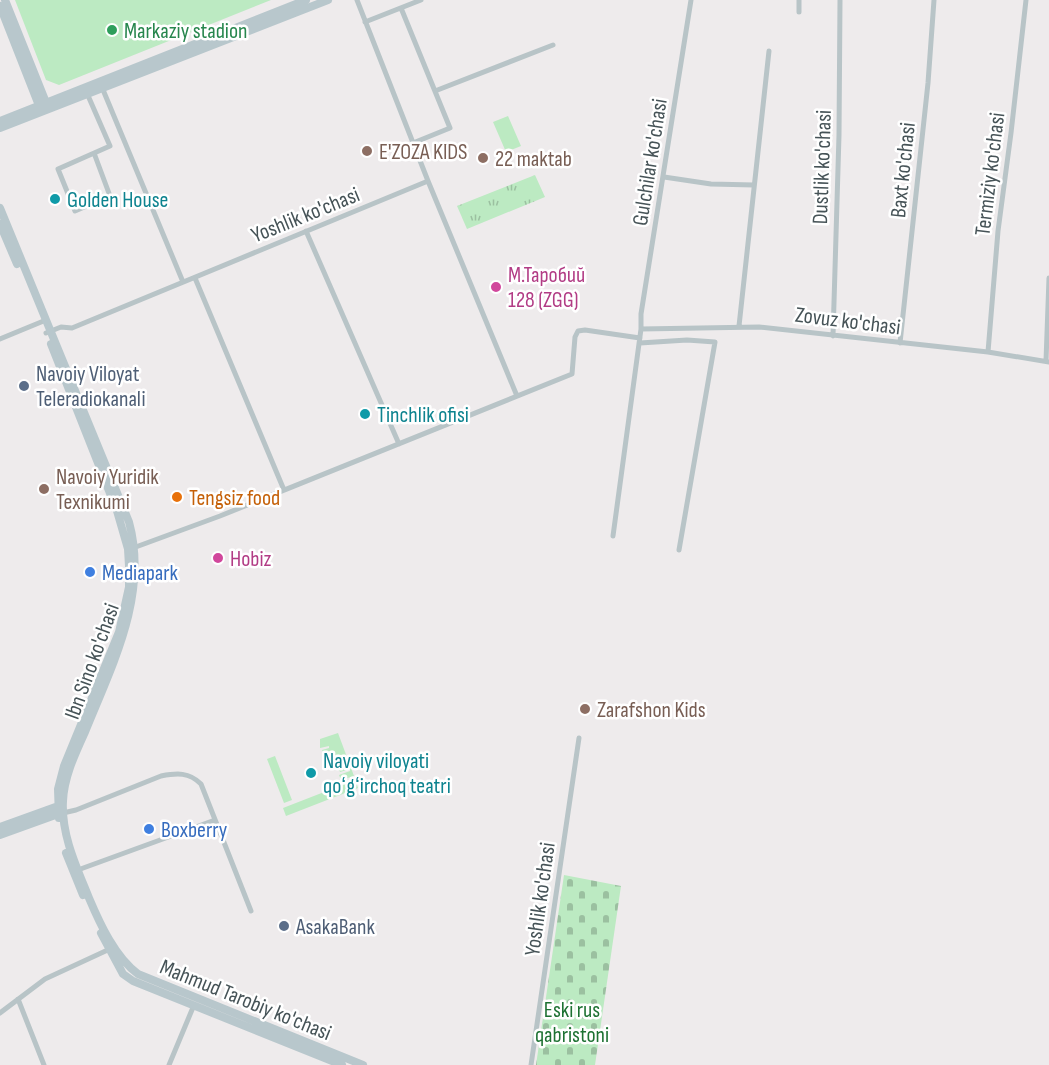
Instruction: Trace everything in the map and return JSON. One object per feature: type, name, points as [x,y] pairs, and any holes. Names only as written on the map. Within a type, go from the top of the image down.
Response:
[{"type":"main road","points":[[2,0],[44,107]]},
{"type":"main road","points":[[101,84],[306,0]]},
{"type":"main road","points":[[0,128],[85,90],[328,0]]},
{"type":"main road","points":[[0,6],[44,107]]},
{"type":"main road","points":[[0,121],[44,107]]},
{"type":"main road","points":[[0,208],[44,321]]},
{"type":"main road","name":"Mahmud Tarobiy ko'chasi","points":[[0,224],[49,332],[131,548],[129,586],[119,632],[64,766],[58,789],[66,850],[92,916],[112,948],[123,974],[133,981],[342,1065]]},
{"type":"main road","points":[[0,827],[60,809]]},
{"type":"main road","points":[[0,835],[60,809]]},
{"type":"main road","name":"Mahmud Tarobiy ko'chasi","points":[[112,948],[138,974],[363,1065]]},
{"type":"street","points":[[357,0],[428,181],[517,396]]},
{"type":"street","points":[[365,22],[421,0]]},
{"type":"street","name":"Gulchilar ko'chasi","points":[[614,536],[640,340],[641,314],[691,0]]},
{"type":"street","points":[[798,12],[799,0]]},
{"type":"street","name":"Dustlik ko'chasi","points":[[833,336],[839,135],[840,0]]},
{"type":"street","name":"Baxt ko'chasi","points":[[900,343],[928,83],[934,0]]},
{"type":"street","name":"Termiziy ko'chasi","points":[[988,352],[1005,165],[1011,133],[1026,0]]},
{"type":"street","points":[[401,8],[450,128],[413,143]]},
{"type":"street","points":[[435,91],[554,45]]},
{"type":"street","points":[[739,326],[769,51]]},
{"type":"street","points":[[101,84],[183,282]]},
{"type":"street","points":[[85,90],[110,146],[94,153],[58,169],[75,211],[110,196],[94,153]]},
{"type":"street","points":[[663,177],[711,184],[754,184]]},
{"type":"street","name":"Yoshlik ko'chasi","points":[[49,332],[61,327],[72,328],[428,181]]},
{"type":"street","points":[[306,231],[399,444]]},
{"type":"street","points":[[195,278],[284,490]]},
{"type":"street","points":[[1048,361],[1049,278]]},
{"type":"street","points":[[0,339],[44,321]]},
{"type":"street","name":"Zovuz ko'chasi","points":[[641,329],[739,326],[988,352],[1048,361]]},
{"type":"street","points":[[131,548],[284,490],[572,374],[575,337],[578,331],[585,330],[640,340],[715,342],[679,550]]},
{"type":"street","name":"Yoshlik ko'chasi","points":[[531,1065],[579,738]]},
{"type":"street","points":[[60,809],[76,810],[161,776],[175,773],[187,774],[201,784],[251,911]]},
{"type":"street","points":[[76,871],[215,820]]},
{"type":"street","points":[[0,1013],[45,979],[112,948]]},
{"type":"street","points":[[18,999],[45,1065]]},
{"type":"street","name":"Mahmud Tarobiy ko'chasi","points":[[169,1065],[194,1005]]},
{"type":"green space","name":"Markaziy stadion","points":[[15,0],[271,0],[59,85],[46,80]]},
{"type":"green space","points":[[508,116],[521,146],[506,152],[493,122]]},
{"type":"green space","points":[[535,175],[545,197],[467,229],[457,206]]},
{"type":"green space","points":[[338,733],[354,776],[341,780],[339,775],[350,769],[340,772],[333,755],[324,754],[322,750],[329,746],[320,748],[320,739]]},
{"type":"green space","points":[[275,756],[292,800],[284,803],[267,759]]},
{"type":"green space","points":[[355,780],[358,788],[286,816],[283,808]]},
{"type":"green space","name":"Eski rus qabristoni","points":[[564,875],[621,886],[595,1065],[536,1065]]},
{"type":"place","name":"Markaziy stadion","points":[[112,30]]},
{"type":"place","name":"E'ZOZA KIDS","points":[[367,151]]},
{"type":"place","name":"22 maktab","points":[[483,158]]},
{"type":"place","name":"Golden House","points":[[55,199]]},
{"type":"place","name":"М.Таробий 128 (ZGG)","points":[[496,287]]},
{"type":"place","name":"Navoiy Viloyat Teleradiokanali","points":[[24,386]]},
{"type":"place","name":"Tinchlik ofisi","points":[[365,414]]},
{"type":"place","name":"Navoiy Yuridik Texnikumi","points":[[44,489]]},
{"type":"place","name":"Tengsiz food","points":[[177,497]]},
{"type":"place","name":"Hobiz","points":[[218,558]]},
{"type":"place","name":"Mediapark","points":[[90,572]]},
{"type":"place","name":"Zarafshon Kids","points":[[585,709]]},
{"type":"place","name":"Navoiy viloyati qoʻgʻirchoq teatri","points":[[311,773]]},
{"type":"place","name":"Boxberry","points":[[149,829]]},
{"type":"place","name":"AsakaBank","points":[[284,926]]}]
